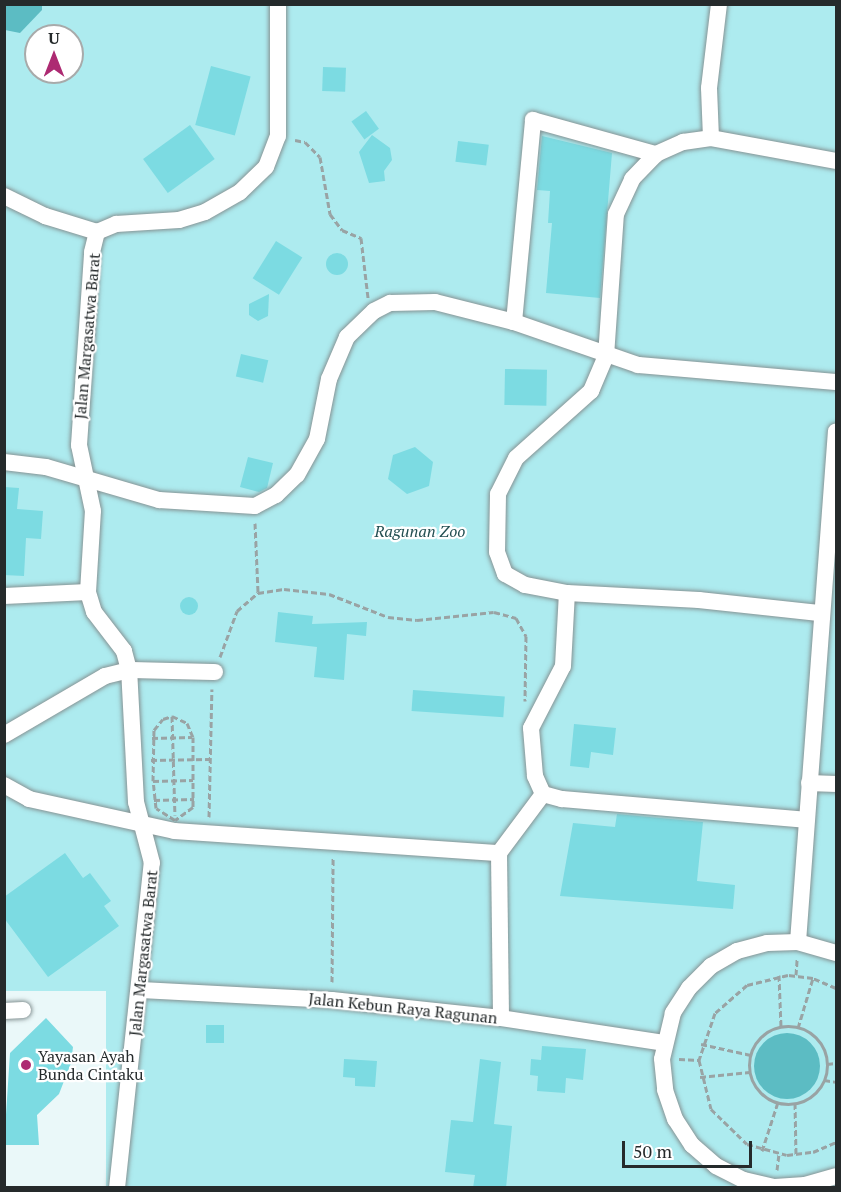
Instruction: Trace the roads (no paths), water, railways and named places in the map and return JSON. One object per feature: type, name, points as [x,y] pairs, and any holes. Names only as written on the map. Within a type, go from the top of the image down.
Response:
[{"type":"street","name":"Jalan Margasatwa Barat","points":[[117,1188],[141,990],[152,863],[142,826],[134,760],[129,670],[124,651],[94,612],[88,592],[93,511],[79,445],[80,380],[97,232],[116,224],[179,220],[205,212],[240,192],[266,167],[278,136],[278,4]]},
{"type":"street","points":[[711,138],[709,88],[719,4]]},
{"type":"street","points":[[514,322],[533,120],[656,154]]},
{"type":"street","points":[[819,613],[699,600],[567,593],[525,585],[505,574],[497,552],[498,494],[516,458],[591,391],[606,356],[616,214],[632,179],[656,154],[683,142],[711,138],[837,161]]},
{"type":"street","points":[[4,196],[45,216],[97,232]]},
{"type":"street","points":[[4,462],[88,479],[159,500],[255,506],[276,495],[297,475],[317,439],[329,379],[347,338],[374,311],[390,303],[435,302],[514,322],[606,356],[692,371],[837,382]]},
{"type":"street","points":[[798,942],[819,613],[837,431]]},
{"type":"street","points":[[4,596],[88,592]]},
{"type":"street","points":[[567,593],[563,666],[531,728],[535,776],[543,794],[562,800],[805,820]]},
{"type":"street","points":[[4,735],[70,694],[129,670],[215,672]]},
{"type":"street","points":[[809,783],[837,784]]},
{"type":"street","points":[[4,785],[29,800],[142,826],[175,826],[209,834],[289,836],[333,843],[499,854]]},
{"type":"street","points":[[501,1018],[499,854],[543,794]]},
{"type":"street","points":[[837,953],[798,942],[757,946],[711,966],[689,987],[673,1013],[664,1043],[664,1090],[675,1119],[692,1145],[716,1166],[744,1180],[775,1187],[805,1185],[837,1176]]},
{"type":"street","name":"Jalan Kebun Raya Ragunan","points":[[141,990],[332,1000],[501,1018],[664,1043]]},
{"type":"street","points":[[4,1011],[23,1010]]},
{"type":"place","name":"Yayasan Ayah Bunda Cintaku","points":[[26,1065]]},
{"type":"park label","name":"Ragunan Zoo","points":[[420,531]]}]
